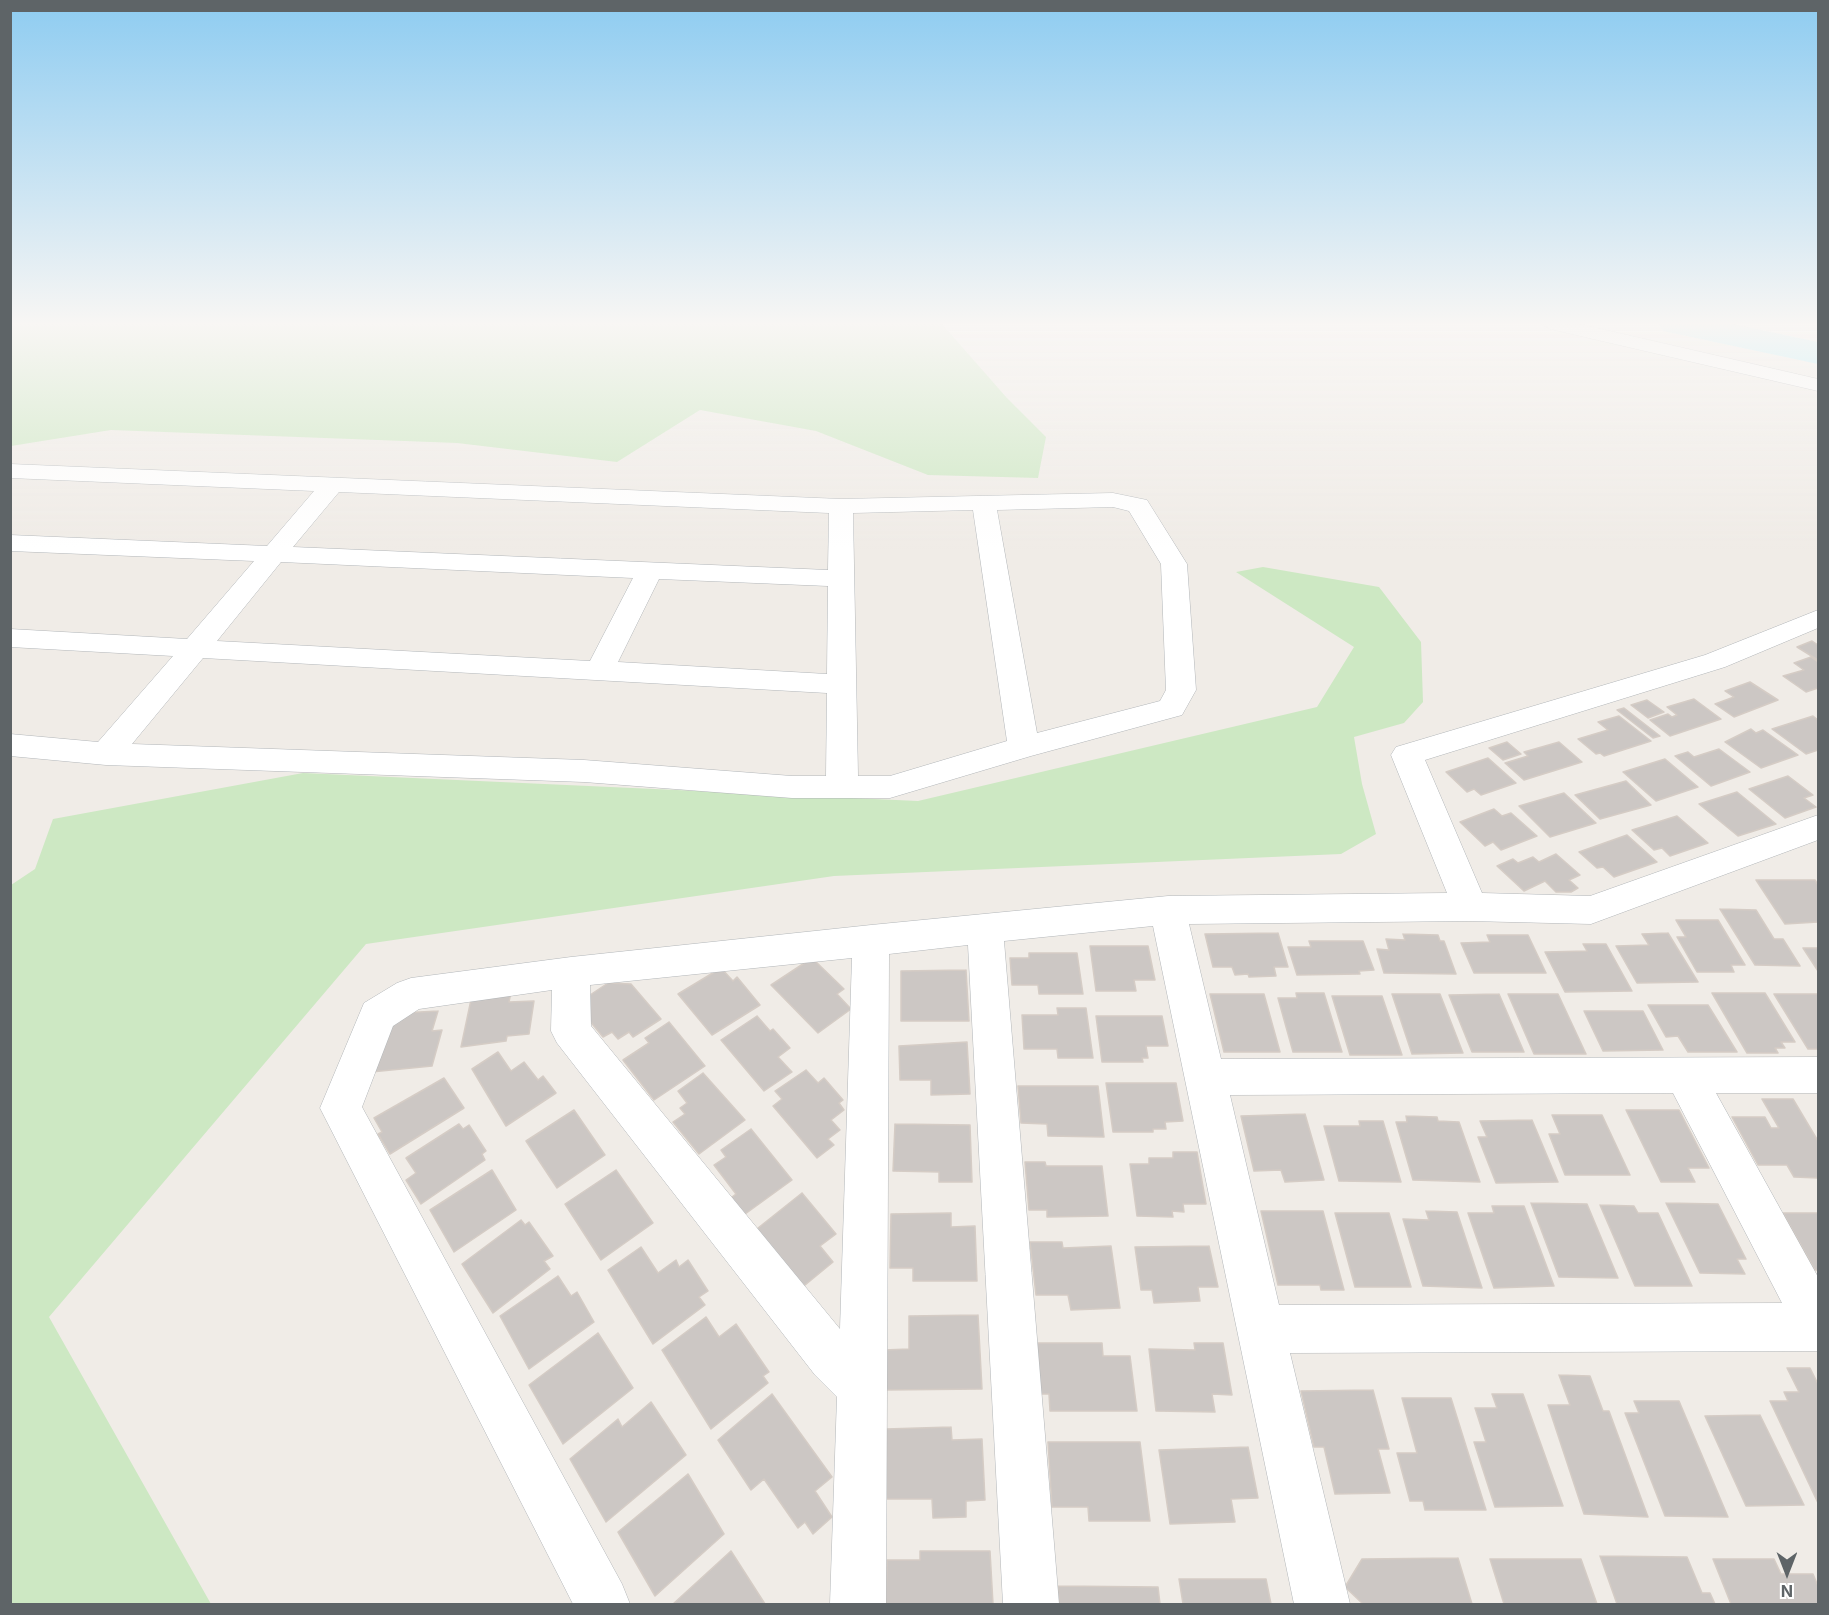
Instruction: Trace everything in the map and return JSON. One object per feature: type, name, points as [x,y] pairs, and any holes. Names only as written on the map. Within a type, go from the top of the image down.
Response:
[{"type":"street","points":[[10,471],[841,506],[1113,500],[1138,505],[1174,564],[1181,690],[1171,708],[1024,747],[890,787],[792,787],[584,771],[106,754],[10,745]]},
{"type":"street","points":[[106,754],[333,484]]},
{"type":"street","points":[[984,504],[1024,747]]},
{"type":"street","points":[[841,506],[842,787]]},
{"type":"street","points":[[10,543],[842,579]]},
{"type":"street","points":[[599,670],[650,571]]},
{"type":"street","points":[[1470,907],[1407,755],[1715,661],[1818,618]]},
{"type":"street","points":[[10,638],[842,684]]},
{"type":"street","points":[[602,1605],[341,1108],[378,1015],[411,994],[571,972],[1168,910],[1470,907],[1591,910],[1812,839]]},
{"type":"street","points":[[1168,910],[1207,1077],[1322,1605]]},
{"type":"street","points":[[985,930],[1031,1605]]},
{"type":"street","points":[[858,1605],[872,940]]},
{"type":"street","points":[[571,972],[571,1031],[831,1358],[864,1389]]},
{"type":"street","points":[[1207,1077],[1818,1075]]},
{"type":"street","points":[[1261,1329],[1818,1325],[1685,1077]]},
{"type":"green space","points":[[11,398],[1007,398],[1046,437],[1038,478],[928,475],[816,431],[700,410],[617,462],[457,443],[111,430],[11,446]]},
{"type":"green space","points":[[1263,567],[1379,587],[1421,642],[1423,702],[1404,723],[1354,737],[1362,784],[1376,834],[1341,854],[834,876],[366,944],[49,1317],[211,1604],[11,1604],[11,885],[35,869],[53,819],[303,773],[918,801],[1317,707],[1354,647],[1236,572]]},
{"type":"building","points":[[1812,641],[1818,645],[1818,660],[1797,647]]},
{"type":"building","points":[[1811,657],[1818,662],[1818,688],[1806,692],[1783,676],[1804,670],[1794,663]]},
{"type":"building","points":[[1750,682],[1778,700],[1734,717],[1715,704],[1734,697],[1725,691]]},
{"type":"building","points":[[1694,699],[1721,719],[1670,736],[1650,720],[1668,714],[1672,717],[1677,715],[1667,707]]},
{"type":"building","points":[[1647,700],[1664,712],[1648,718],[1631,705]]},
{"type":"building","points":[[1624,708],[1660,736],[1653,738],[1617,710]]},
{"type":"building","points":[[1619,716],[1651,741],[1604,756],[1600,753],[1596,754],[1578,739],[1608,730],[1598,722]]},
{"type":"building","points":[[1813,716],[1818,720],[1818,750],[1806,754],[1772,729]]},
{"type":"building","points":[[1751,729],[1756,733],[1763,730],[1798,755],[1761,768],[1725,742]]},
{"type":"building","points":[[1507,742],[1521,754],[1503,760],[1489,748]]},
{"type":"building","points":[[1559,742],[1582,762],[1524,780],[1505,763],[1528,756],[1524,752]]},
{"type":"building","points":[[1719,749],[1750,772],[1711,786],[1675,756],[1688,752],[1694,757]]},
{"type":"building","points":[[1488,758],[1516,783],[1481,795],[1474,789],[1467,792],[1446,772]]},
{"type":"building","points":[[1665,759],[1698,787],[1656,801],[1623,772]]},
{"type":"building","points":[[1788,776],[1813,795],[1804,798],[1816,807],[1785,818],[1749,789]]},
{"type":"building","points":[[1626,781],[1651,805],[1600,819],[1575,795]]},
{"type":"building","points":[[1737,792],[1776,824],[1738,836],[1699,804]]},
{"type":"building","points":[[1564,793],[1596,823],[1550,837],[1519,806]]},
{"type":"building","points":[[1494,809],[1502,816],[1511,813],[1537,836],[1501,850],[1493,842],[1485,846],[1460,822]]},
{"type":"building","points":[[1677,816],[1708,843],[1670,856],[1662,848],[1654,850],[1632,830]]},
{"type":"building","points":[[1627,835],[1657,862],[1614,877],[1603,867],[1597,868],[1579,852]]},
{"type":"building","points":[[1556,854],[1580,875],[1569,880],[1578,888],[1571,892],[1556,892],[1545,881],[1524,891],[1497,866],[1513,859],[1518,863],[1533,857],[1539,862]]},
{"type":"building","points":[[1756,880],[1815,880],[1818,885],[1818,922],[1785,924]]},
{"type":"building","points":[[1720,909],[1756,910],[1774,939],[1783,939],[1800,966],[1755,965]]},
{"type":"building","points":[[1676,920],[1718,920],[1745,965],[1731,965],[1734,972],[1697,972],[1677,937],[1686,937]]},
{"type":"building","points":[[1278,933],[1288,967],[1274,967],[1276,976],[1235,975],[1232,967],[1213,967],[1205,934]]},
{"type":"building","points":[[1668,933],[1698,982],[1637,983],[1616,946],[1649,945],[1642,934]]},
{"type":"building","points":[[1403,934],[1438,935],[1440,941],[1444,941],[1456,974],[1384,973],[1377,949],[1389,950],[1386,939],[1405,940]]},
{"type":"building","points":[[1487,935],[1528,935],[1546,973],[1474,973],[1461,943],[1490,942]]},
{"type":"building","points":[[1309,941],[1363,941],[1374,970],[1359,971],[1360,974],[1297,975],[1288,947],[1311,947]]},
{"type":"building","points":[[1583,944],[1606,944],[1632,991],[1565,992],[1545,952],[1587,951]]},
{"type":"building","points":[[1090,946],[1148,946],[1155,980],[1134,980],[1136,991],[1096,991]]},
{"type":"building","points":[[1803,948],[1818,948],[1818,971]]},
{"type":"building","points":[[1029,953],[1077,953],[1083,994],[1039,994],[1038,985],[1012,985],[1010,958],[1029,958]]},
{"type":"building","points":[[812,958],[844,989],[837,994],[851,1009],[818,1033],[771,985]]},
{"type":"building","points":[[721,968],[733,981],[737,977],[760,1005],[712,1035],[678,994]]},
{"type":"building","points":[[966,970],[969,1021],[901,1021],[901,971]]},
{"type":"building","points":[[608,983],[631,984],[661,1019],[633,1037],[629,1032],[618,1039],[612,1032],[603,1037],[584,1014],[590,995]]},
{"type":"building","points":[[511,992],[509,1002],[534,1001],[529,1034],[507,1036],[506,1041],[461,1047],[472,995]]},
{"type":"building","points":[[1296,993],[1324,993],[1342,1052],[1293,1052],[1278,998],[1297,998]]},
{"type":"building","points":[[1712,993],[1765,993],[1795,1042],[1781,1042],[1785,1048],[1775,1048],[1778,1053],[1747,1053]]},
{"type":"building","points":[[1210,994],[1264,994],[1280,1052],[1224,1052]]},
{"type":"building","points":[[1392,994],[1440,994],[1463,1053],[1412,1054]]},
{"type":"building","points":[[1499,994],[1524,1052],[1472,1052],[1449,995]]},
{"type":"building","points":[[1508,994],[1558,994],[1586,1054],[1534,1054]]},
{"type":"building","points":[[1774,994],[1818,994],[1818,1049],[1808,1049]]},
{"type":"building","points":[[1332,996],[1382,996],[1402,1055],[1350,1055]]},
{"type":"building","points":[[1648,1005],[1708,1005],[1737,1052],[1688,1052],[1678,1036],[1666,1037]]},
{"type":"building","points":[[1057,1008],[1086,1008],[1093,1058],[1058,1058],[1057,1049],[1024,1049],[1022,1015],[1058,1015]]},
{"type":"building","points":[[438,1011],[432,1031],[442,1030],[432,1066],[371,1072],[387,1023],[399,1022],[402,1013]]},
{"type":"building","points":[[1584,1011],[1643,1011],[1663,1050],[1603,1051]]},
{"type":"building","points":[[757,1016],[770,1031],[773,1029],[790,1048],[778,1057],[792,1072],[764,1091],[721,1040]]},
{"type":"building","points":[[1096,1016],[1162,1016],[1168,1046],[1146,1046],[1148,1058],[1142,1058],[1143,1062],[1102,1062]]},
{"type":"building","points":[[669,1022],[705,1066],[654,1100],[623,1060],[649,1043],[645,1038]]},
{"type":"building","points":[[967,1042],[970,1094],[931,1095],[931,1080],[900,1080],[899,1046]]},
{"type":"building","points":[[498,1052],[511,1071],[524,1062],[538,1080],[543,1076],[556,1093],[506,1126],[472,1069]]},
{"type":"building","points":[[806,1070],[818,1083],[824,1078],[843,1100],[839,1103],[844,1110],[831,1120],[840,1130],[828,1139],[834,1145],[817,1158],[773,1106],[782,1099],[775,1091]]},
{"type":"building","points":[[703,1073],[745,1120],[699,1154],[673,1122],[685,1114],[680,1108],[687,1103],[678,1091]]},
{"type":"building","points":[[444,1078],[464,1108],[390,1154],[378,1134],[382,1132],[374,1118]]},
{"type":"building","points":[[1106,1083],[1176,1083],[1183,1121],[1165,1122],[1166,1129],[1153,1129],[1153,1132],[1113,1132]]},
{"type":"building","points":[[1018,1086],[1098,1086],[1104,1137],[1048,1136],[1047,1124],[1021,1123]]},
{"type":"building","points":[[1762,1099],[1793,1099],[1818,1141],[1818,1178],[1794,1177],[1787,1165],[1758,1165],[1732,1117],[1765,1117],[1771,1128],[1779,1128]]},
{"type":"building","points":[[574,1110],[605,1155],[557,1188],[526,1141]]},
{"type":"building","points":[[1626,1110],[1679,1110],[1709,1168],[1688,1168],[1695,1182],[1661,1182]]},
{"type":"building","points":[[1305,1114],[1324,1180],[1285,1182],[1281,1170],[1254,1171],[1241,1116]]},
{"type":"building","points":[[1552,1115],[1602,1115],[1630,1175],[1565,1175],[1549,1134],[1560,1134]]},
{"type":"building","points":[[1406,1116],[1437,1117],[1438,1121],[1459,1122],[1480,1182],[1413,1180],[1396,1122],[1407,1122]]},
{"type":"building","points":[[1532,1120],[1558,1182],[1496,1183],[1478,1137],[1487,1137],[1480,1121]]},
{"type":"building","points":[[1359,1121],[1383,1121],[1401,1182],[1339,1181],[1324,1126],[1360,1126]]},
{"type":"building","points":[[459,1124],[463,1129],[469,1125],[486,1151],[482,1154],[485,1160],[421,1204],[406,1180],[416,1173],[406,1158]]},
{"type":"building","points":[[895,1124],[970,1125],[972,1182],[939,1182],[939,1172],[893,1171]]},
{"type":"building","points":[[751,1129],[792,1180],[741,1217],[728,1200],[736,1194],[714,1165],[726,1157],[721,1150]]},
{"type":"building","points":[[1173,1152],[1197,1152],[1206,1204],[1183,1204],[1184,1212],[1172,1211],[1173,1217],[1137,1216],[1130,1164],[1149,1164],[1149,1158],[1173,1158]]},
{"type":"building","points":[[1025,1162],[1045,1162],[1046,1166],[1102,1166],[1108,1216],[1047,1217],[1047,1210],[1029,1210]]},
{"type":"building","points":[[492,1170],[516,1210],[454,1252],[430,1210]]},
{"type":"building","points":[[616,1170],[653,1223],[601,1260],[565,1204]]},
{"type":"building","points":[[802,1193],[836,1234],[820,1246],[833,1262],[799,1290],[753,1232]]},
{"type":"building","points":[[1531,1203],[1587,1204],[1618,1278],[1559,1277]]},
{"type":"building","points":[[1666,1203],[1718,1204],[1746,1259],[1737,1259],[1745,1274],[1700,1273]]},
{"type":"building","points":[[1600,1205],[1634,1206],[1638,1213],[1658,1213],[1692,1286],[1635,1286]]},
{"type":"building","points":[[1492,1206],[1524,1206],[1554,1286],[1494,1288],[1468,1213],[1494,1213]]},
{"type":"building","points":[[1261,1211],[1323,1211],[1344,1290],[1321,1290],[1320,1285],[1278,1285]]},
{"type":"building","points":[[1426,1211],[1457,1212],[1482,1288],[1423,1286],[1403,1219],[1429,1220]]},
{"type":"building","points":[[951,1213],[951,1227],[975,1226],[977,1281],[913,1281],[913,1268],[890,1268],[891,1214]]},
{"type":"building","points":[[1335,1213],[1389,1213],[1411,1287],[1355,1287]]},
{"type":"building","points":[[1783,1213],[1818,1213],[1818,1270],[1815,1270]]},
{"type":"building","points":[[521,1220],[525,1225],[529,1222],[553,1256],[544,1261],[550,1269],[493,1313],[462,1264]]},
{"type":"building","points":[[1030,1242],[1062,1242],[1063,1248],[1111,1246],[1120,1308],[1071,1310],[1068,1295],[1036,1295]]},
{"type":"building","points":[[1209,1246],[1218,1287],[1198,1287],[1200,1301],[1154,1303],[1152,1290],[1141,1290],[1135,1247]]},
{"type":"building","points":[[641,1247],[658,1273],[676,1260],[679,1267],[688,1260],[708,1291],[699,1297],[705,1305],[653,1344],[608,1270]]},
{"type":"building","points":[[558,1276],[571,1296],[577,1292],[594,1322],[529,1369],[500,1316]]},
{"type":"building","points":[[978,1315],[982,1389],[884,1390],[884,1350],[909,1349],[909,1316]]},
{"type":"building","points":[[706,1317],[719,1337],[736,1324],[769,1372],[763,1376],[768,1383],[711,1429],[662,1350]]},
{"type":"building","points":[[598,1333],[633,1388],[563,1444],[529,1385]]},
{"type":"building","points":[[1034,1343],[1102,1343],[1103,1356],[1130,1356],[1137,1411],[1050,1411],[1049,1394],[1037,1394]]},
{"type":"building","points":[[1194,1343],[1223,1343],[1232,1395],[1212,1394],[1215,1412],[1156,1411],[1149,1349],[1195,1350]]},
{"type":"building","points":[[1787,1368],[1810,1368],[1818,1384],[1818,1503],[1770,1401],[1788,1401],[1784,1392],[1799,1392]]},
{"type":"building","points":[[1559,1375],[1590,1376],[1603,1411],[1609,1411],[1648,1517],[1584,1514],[1548,1405],[1570,1405]]},
{"type":"building","points":[[1373,1390],[1389,1449],[1378,1449],[1390,1493],[1335,1494],[1324,1447],[1314,1447],[1301,1391]]},
{"type":"building","points":[[772,1394],[832,1477],[815,1491],[832,1517],[813,1534],[805,1522],[798,1528],[764,1479],[751,1490],[718,1440]]},
{"type":"building","points":[[1492,1394],[1523,1394],[1563,1506],[1495,1507],[1474,1442],[1486,1442],[1475,1408],[1497,1408]]},
{"type":"building","points":[[1402,1398],[1451,1398],[1486,1510],[1425,1510],[1423,1501],[1410,1501],[1397,1453],[1417,1453]]},
{"type":"building","points":[[1634,1401],[1679,1401],[1728,1517],[1665,1516],[1625,1413],[1639,1413]]},
{"type":"building","points":[[651,1402],[686,1455],[606,1522],[570,1459],[618,1419],[622,1427]]},
{"type":"building","points":[[1760,1415],[1804,1505],[1746,1506],[1705,1416]]},
{"type":"building","points":[[951,1427],[952,1440],[982,1439],[985,1500],[966,1501],[966,1517],[933,1518],[932,1499],[886,1499],[886,1429]]},
{"type":"building","points":[[1048,1442],[1140,1442],[1150,1521],[1089,1521],[1088,1507],[1052,1507]]},
{"type":"building","points":[[1248,1447],[1258,1498],[1231,1499],[1235,1522],[1170,1524],[1159,1450]]},
{"type":"building","points":[[688,1474],[724,1534],[655,1596],[618,1532]]},
{"type":"building","points":[[731,1551],[765,1604],[673,1604]]},
{"type":"building","points":[[920,1551],[990,1551],[993,1604],[886,1604],[887,1560],[920,1560]]},
{"type":"building","points":[[1600,1556],[1687,1557],[1702,1593],[1710,1593],[1715,1604],[1617,1604]]},
{"type":"building","points":[[1458,1558],[1472,1604],[1363,1604],[1345,1587],[1362,1559]]},
{"type":"building","points":[[1490,1559],[1581,1559],[1597,1604],[1504,1604]]},
{"type":"building","points":[[1713,1559],[1774,1559],[1781,1574],[1813,1574],[1818,1586],[1818,1604],[1731,1604]]},
{"type":"building","points":[[1179,1579],[1266,1579],[1271,1604],[1183,1604]]},
{"type":"building","points":[[1058,1586],[1158,1587],[1160,1604],[1059,1604]]}]
